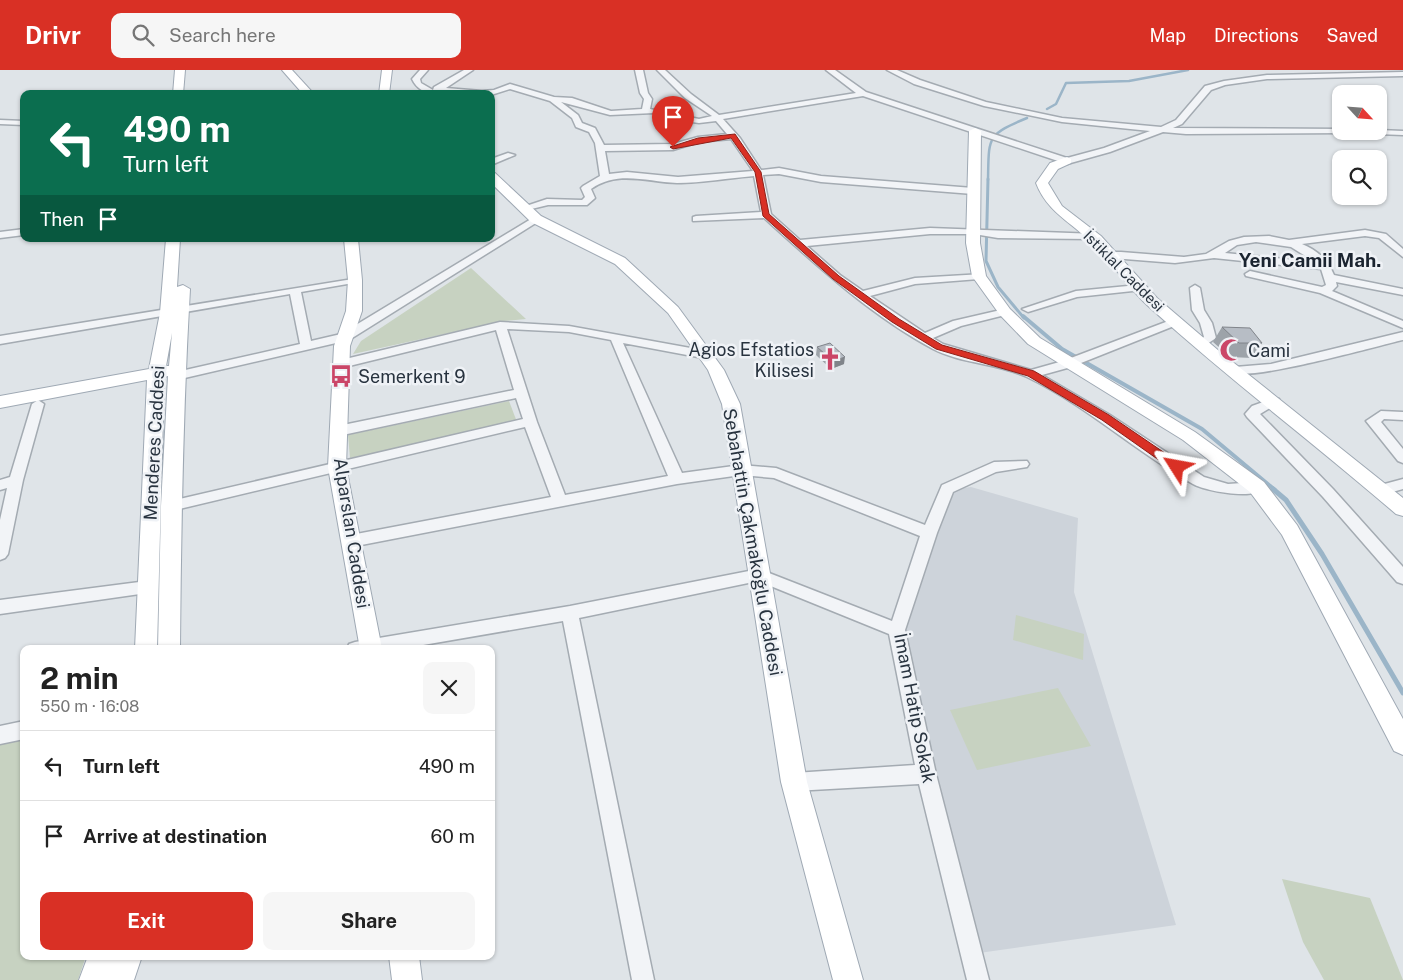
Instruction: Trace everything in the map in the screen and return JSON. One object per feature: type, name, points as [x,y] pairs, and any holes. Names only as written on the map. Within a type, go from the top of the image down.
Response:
[{"type":"main road","points":[[178,90],[180,70]]},
{"type":"main road","points":[[288,70],[306,90]]},
{"type":"main road","points":[[384,90],[387,70]]},
{"type":"main road","points":[[981,133],[973,191],[973,243],[979,276],[1005,312],[1034,341],[1072,361],[1189,436],[1258,487],[1290,530],[1403,743]]},
{"type":"main road","name":"İstiklal Caddesi","points":[[1067,161],[1054,166],[1042,183],[1045,193],[1065,217],[1093,236],[1112,255],[1138,288],[1175,322],[1403,509]]},
{"type":"main road","name":"Sebahattin Çakmakoğlu Caddesi","points":[[495,180],[531,214],[620,261],[673,310],[716,370],[732,404],[741,470],[794,782],[848,980]]},
{"type":"main road","name":"Menderes Caddesi","points":[[169,645],[171,506],[176,376],[173,242]]},
{"type":"main road","name":"Menderes Caddesi","points":[[146,645],[156,380],[175,312],[185,242]]},
{"type":"main road","name":"Alparslan Caddesi","points":[[352,242],[355,280],[354,311],[342,346],[337,467],[351,541],[365,645]]},
{"type":"main road","points":[[0,412],[176,376]]},
{"type":"main road","points":[[0,402],[156,380]]},
{"type":"main road","points":[[94,980],[102,960]]},
{"type":"main road","points":[[119,980],[126,960]]},
{"type":"main road","points":[[404,960],[407,980]]},
{"type":"street","points":[[424,70],[416,79],[418,84],[431,90]]},
{"type":"street","points":[[439,90],[469,70]]},
{"type":"street","points":[[639,70],[644,93],[648,99],[645,112]]},
{"type":"street","points":[[661,70],[688,96],[718,119],[733,136],[758,172],[766,215],[836,277],[896,320],[939,347],[1031,374],[1105,418],[1199,481],[1228,489],[1258,487]]},
{"type":"street","points":[[830,70],[864,94],[1067,161],[1108,150],[1169,127],[1179,122],[1208,88],[1232,81],[1266,77],[1403,74]]},
{"type":"street","points":[[891,70],[917,82],[1003,109],[1062,120],[1159,131],[1216,133],[1332,131]]},
{"type":"street","points":[[905,70],[927,80],[1003,104],[1060,115],[1169,127],[1332,126]]},
{"type":"street","points":[[495,92],[510,86],[553,99],[569,100],[610,113],[655,112],[683,120],[699,121],[864,94]]},
{"type":"street","points":[[553,99],[575,117],[579,125],[592,130],[600,148],[605,177]]},
{"type":"street","points":[[0,122],[20,123]]},
{"type":"street","points":[[1388,128],[1403,129]]},
{"type":"street","points":[[1388,132],[1403,133]]},
{"type":"street","points":[[600,148],[673,147],[698,140],[733,136]]},
{"type":"street","points":[[495,161],[511,155]]},
{"type":"street","points":[[495,238],[547,202],[584,203],[590,198],[586,188],[605,177],[627,175],[678,180],[779,171],[821,179],[973,191]]},
{"type":"street","points":[[696,219],[766,215]]},
{"type":"street","points":[[796,243],[828,242],[930,231],[974,231],[998,235],[1093,236]]},
{"type":"street","points":[[0,235],[20,232]]},
{"type":"street","points":[[1288,242],[1365,232],[1382,236],[1403,254]]},
{"type":"street","points":[[1215,255],[1232,243],[1262,239],[1288,242],[1301,246],[1314,254],[1327,271],[1332,286],[1324,291]]},
{"type":"street","points":[[176,376],[346,336],[489,242]]},
{"type":"street","points":[[1112,255],[1130,253],[1172,261],[1215,255],[1327,271],[1403,292]]},
{"type":"street","points":[[1250,274],[1324,291],[1403,325]]},
{"type":"street","points":[[861,295],[922,280],[979,276]]},
{"type":"street","points":[[0,340],[175,312],[355,280]]},
{"type":"street","points":[[1028,309],[1076,294],[1138,288]]},
{"type":"street","points":[[1195,288],[1198,310],[1206,323],[1210,338],[1201,344]]},
{"type":"street","points":[[295,290],[306,345]]},
{"type":"street","points":[[925,337],[957,323],[1005,312]]},
{"type":"street","points":[[1031,374],[1072,361],[1175,322]]},
{"type":"street","points":[[342,364],[500,325],[569,329],[703,354]]},
{"type":"street","points":[[500,325],[530,422],[560,501]]},
{"type":"street","points":[[1235,371],[1271,368],[1403,336]]},
{"type":"street","points":[[615,337],[677,478]]},
{"type":"street","points":[[338,431],[521,393]]},
{"type":"street","points":[[1274,402],[1257,409],[1252,414],[1328,493],[1403,578]]},
{"type":"street","points":[[0,554],[16,480],[38,404]]},
{"type":"street","points":[[1403,416],[1381,415],[1373,421],[1403,458]]},
{"type":"street","points":[[171,506],[530,422]]},
{"type":"street","name":"İmam Hatip Sokak","points":[[978,980],[926,774],[897,630],[929,533],[947,488],[994,467],[1022,464]]},
{"type":"street","points":[[351,541],[677,478],[741,470],[776,473],[929,533]]},
{"type":"street","points":[[0,486],[16,480]]},
{"type":"street","points":[[1382,490],[1403,484]]},
{"type":"street","points":[[377,645],[570,613],[759,575],[897,630]]},
{"type":"street","points":[[0,607],[147,586]]},
{"type":"street","points":[[570,613],[643,980]]},
{"type":"street","points":[[0,735],[20,731]]},
{"type":"street","points":[[794,782],[926,774]]},
{"type":"shaded area","points":[[971,487],[1078,518],[1074,592],[1176,925],[979,953],[901,622],[943,491]]},
{"type":"green space","points":[[471,268],[526,319],[504,321],[353,354],[361,341]]},
{"type":"green space","points":[[509,401],[517,422],[350,458],[348,435]]},
{"type":"green space","points":[[1016,615],[1084,634],[1083,660],[1013,640]]},
{"type":"green space","points":[[1058,688],[1091,746],[977,770],[950,710]]},
{"type":"green space","points":[[20,739],[20,960],[85,960],[78,980],[0,980],[0,743]]},
{"type":"green space","points":[[1282,879],[1370,898],[1403,980],[1324,980],[1303,942]]},
{"type":"building","points":[[1222,327],[1250,328],[1262,343],[1239,343]]},
{"type":"building","points":[[830,343],[845,357],[833,361],[817,347]]},
{"type":"waterway","points":[[1047,109],[1056,104],[1066,83],[1129,81],[1188,70]]},
{"type":"waterway","points":[[988,180],[992,139],[1004,129],[1027,118]]},
{"type":"waterway","points":[[988,179],[986,261],[998,287],[1024,318]]},
{"type":"waterway","points":[[1023,316],[1062,349],[1202,429],[1275,490]]},
{"type":"waterway","points":[[1273,489],[1286,500],[1322,554],[1403,693]]},
{"type":"place","name":"Cami","points":[[1231,350]]},
{"type":"place","name":"Agios Efstatios Kilisesi","points":[[830,359]]},
{"type":"place","name":"Semerkent 9","points":[[341,376]]},
{"type":"district","name":"Yeni Camii Mah.","points":[[1310,260]]},
{"type":"route","points":[[673,147],[698,140],[733,136],[758,172],[766,215],[836,277],[896,320],[939,347],[1031,374],[1105,418],[1177,467]]}]
